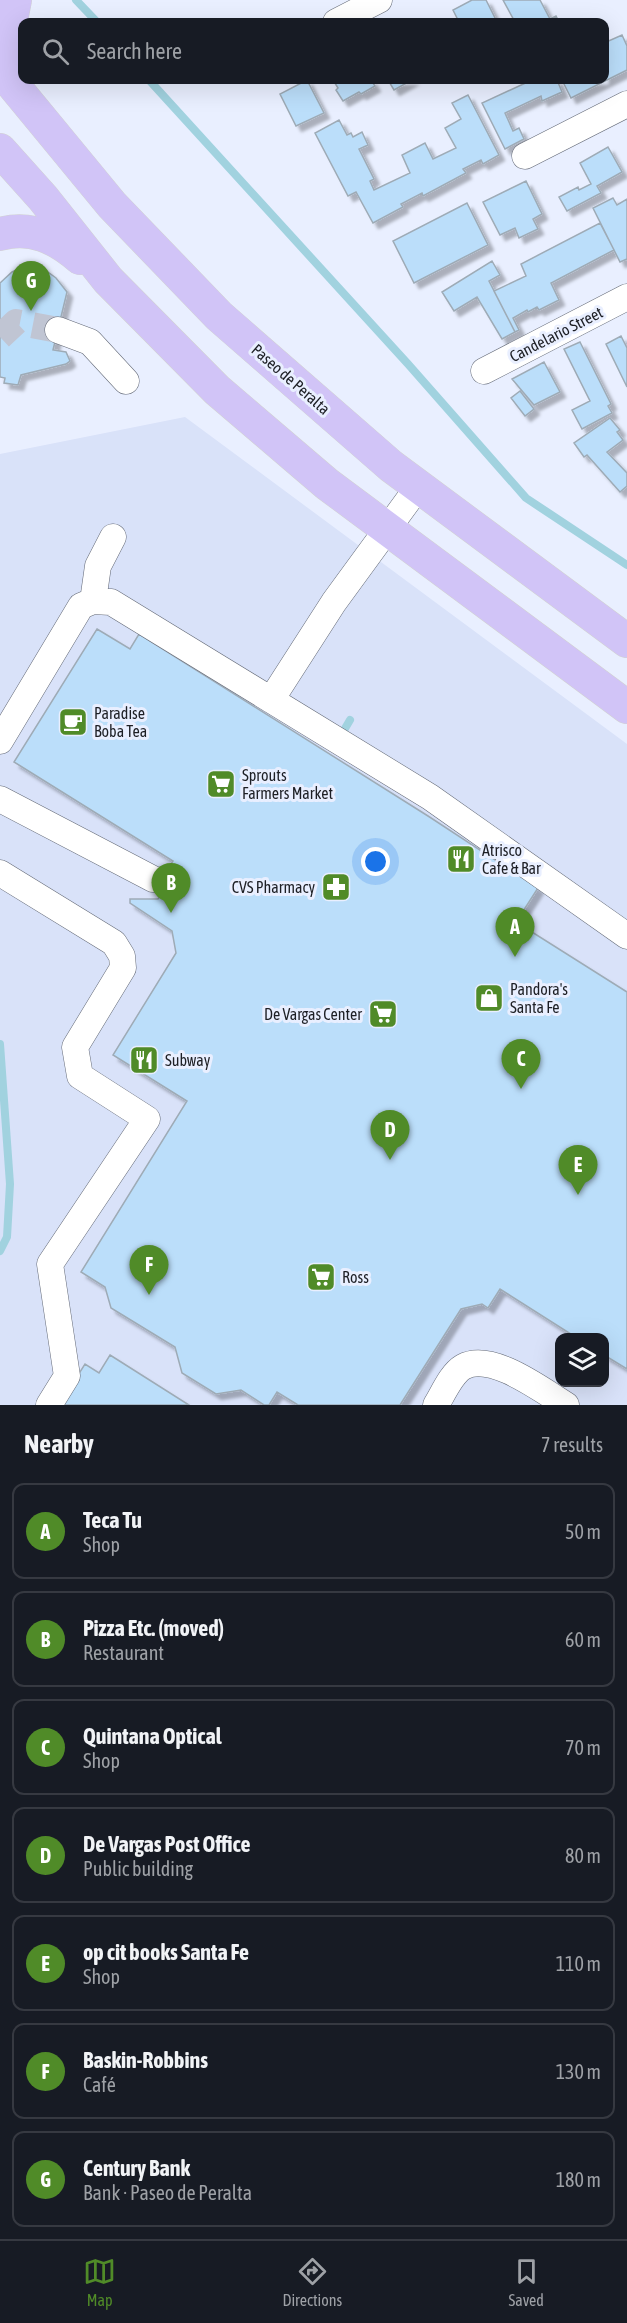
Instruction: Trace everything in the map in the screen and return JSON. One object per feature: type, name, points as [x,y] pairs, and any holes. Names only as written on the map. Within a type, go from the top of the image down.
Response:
[{"type":"main road","points":[[1,72],[15,0]]},
{"type":"main road","name":"Paseo de Peralta","points":[[1,72],[112,205],[219,316],[418,487],[627,641]]},
{"type":"main road","points":[[0,150],[44,198],[108,280],[217,390],[274,441],[387,530],[627,707]]},
{"type":"main road","points":[[0,234],[10,231],[28,231],[56,240],[108,280]]},
{"type":"street","points":[[344,18],[379,0]]},
{"type":"street","points":[[525,156],[627,104]]},
{"type":"street","name":"Candelario Street","points":[[484,371],[627,297]]},
{"type":"street","points":[[58,330],[90,342],[126,381]]},
{"type":"street","points":[[271,700],[334,602],[418,487]]},
{"type":"street","points":[[93,601],[98,566],[113,537]]},
{"type":"street","points":[[0,741],[81,606],[93,601],[111,602],[430,797],[627,936]]},
{"type":"street","points":[[0,799],[153,879]]},
{"type":"street","points":[[0,873],[114,943],[122,956],[123,968],[75,1047],[76,1060],[80,1076],[147,1119],[50,1264],[67,1376],[49,1405]]},
{"type":"street","points":[[436,1405],[455,1375],[463,1367],[475,1364],[490,1365],[508,1371],[566,1405]]},
{"type":"shaded area","points":[[185,417],[627,744],[627,1405],[0,1405],[0,454]]},
{"type":"building","points":[[472,0],[486,0],[495,18],[457,18],[453,10]]},
{"type":"building","points":[[503,0],[540,0],[549,18],[513,18]]},
{"type":"building","points":[[622,35],[627,46],[627,70],[609,79],[609,41]]},
{"type":"building","points":[[299,84],[309,84],[324,113],[296,126],[280,94]]},
{"type":"building","points":[[336,84],[374,84],[375,86],[343,101],[336,90],[338,88]]},
{"type":"building","points":[[390,84],[405,84],[394,90]]},
{"type":"building","points":[[523,84],[559,84],[562,92],[542,101],[541,96],[505,113],[513,131],[519,128],[524,139],[505,149],[482,103]]},
{"type":"building","points":[[564,84],[599,84],[571,98]]},
{"type":"building","points":[[468,95],[499,155],[483,164],[481,160],[463,169],[466,173],[423,196],[422,193],[401,204],[403,207],[373,223],[356,192],[348,196],[315,133],[339,120],[347,135],[351,133],[353,137],[362,132],[368,145],[359,149],[374,179],[370,181],[374,190],[410,173],[402,155],[425,143],[433,159],[456,148],[445,128],[461,119],[452,103]]},
{"type":"building","points":[[608,147],[622,172],[597,186],[601,193],[567,211],[559,197],[578,187],[579,190],[591,184],[580,163]]},
{"type":"building","points":[[526,181],[542,214],[533,219],[538,229],[519,238],[515,228],[500,235],[483,202]]},
{"type":"building","points":[[613,198],[617,205],[627,199],[627,259],[620,262],[593,208]]},
{"type":"building","points":[[467,203],[488,245],[414,283],[393,241]]},
{"type":"building","points":[[600,223],[614,250],[551,283],[559,300],[539,310],[537,307],[528,312],[527,310],[513,318],[519,330],[515,332],[494,291],[526,276],[521,264]]},
{"type":"building","points":[[492,261],[500,275],[489,281],[515,332],[502,339],[477,297],[454,311],[442,292]]},
{"type":"building","points":[[28,265],[41,267],[56,278],[67,292],[53,350],[66,352],[70,361],[21,375],[18,385],[4,383],[5,378],[0,377],[0,283],[12,272]]},
{"type":"building","points":[[621,336],[627,348],[627,387],[606,344]]},
{"type":"building","points":[[580,342],[611,404],[608,406],[612,413],[582,429],[572,410],[590,401],[564,349]]},
{"type":"building","points":[[544,362],[560,392],[534,405],[512,379]]},
{"type":"building","points":[[520,391],[534,409],[525,416],[511,398]]},
{"type":"building","points":[[610,418],[620,430],[617,432],[623,440],[607,452],[627,473],[627,486],[620,492],[587,455],[584,457],[574,443]]},
{"type":"building","name":"De Vargas Center","points":[[97,629],[130,649],[139,634],[538,888],[516,922],[627,992],[627,1369],[609,1358],[609,1333],[569,1333],[500,1289],[488,1308],[482,1304],[461,1309],[400,1405],[298,1405],[277,1392],[269,1405],[264,1405],[241,1390],[216,1394],[182,1373],[175,1347],[111,1308],[105,1287],[81,1272],[187,1101],[113,1055],[176,953],[172,931],[130,903],[130,899],[158,899],[165,889],[158,884],[173,861],[14,762]]},
{"type":"building","points":[[110,1355],[189,1405],[59,1405],[85,1364],[99,1373]]},
{"type":"waterway","points":[[76,0],[93,18]]},
{"type":"waterway","points":[[153,84],[408,364],[526,498],[627,565]]},
{"type":"waterway","points":[[340,737],[350,720]]},
{"type":"waterway","points":[[0,1044],[10,1184],[7,1237],[0,1251]]},
{"type":"tunnel","points":[[0,337],[16,322],[58,330]]},
{"type":"place","name":"Century Bank","points":[[31,311]]},
{"type":"place","name":"Paradise Boba Tea","points":[[73,722]]},
{"type":"place","name":"Sprouts Farmers Market","points":[[221,784]]},
{"type":"place","name":"Atrisco Cafe & Bar","points":[[461,859]]},
{"type":"place","name":"CVS Pharmacy","points":[[336,887]]},
{"type":"place","name":"Pizza Etc. (moved)","points":[[171,913]]},
{"type":"place","name":"Teca Tu","points":[[515,957]]},
{"type":"place","name":"Pandora's Santa Fe","points":[[489,998]]},
{"type":"place","name":"De Vargas Center","points":[[383,1014]]},
{"type":"place","name":"Subway","points":[[144,1060]]},
{"type":"place","name":"Quintana Optical","points":[[521,1089]]},
{"type":"place","name":"De Vargas Post Office","points":[[390,1160]]},
{"type":"place","name":"op cit books Santa Fe","points":[[578,1195]]},
{"type":"place","name":"Ross","points":[[321,1277]]},
{"type":"place","name":"Baskin-Robbins","points":[[149,1295]]}]
